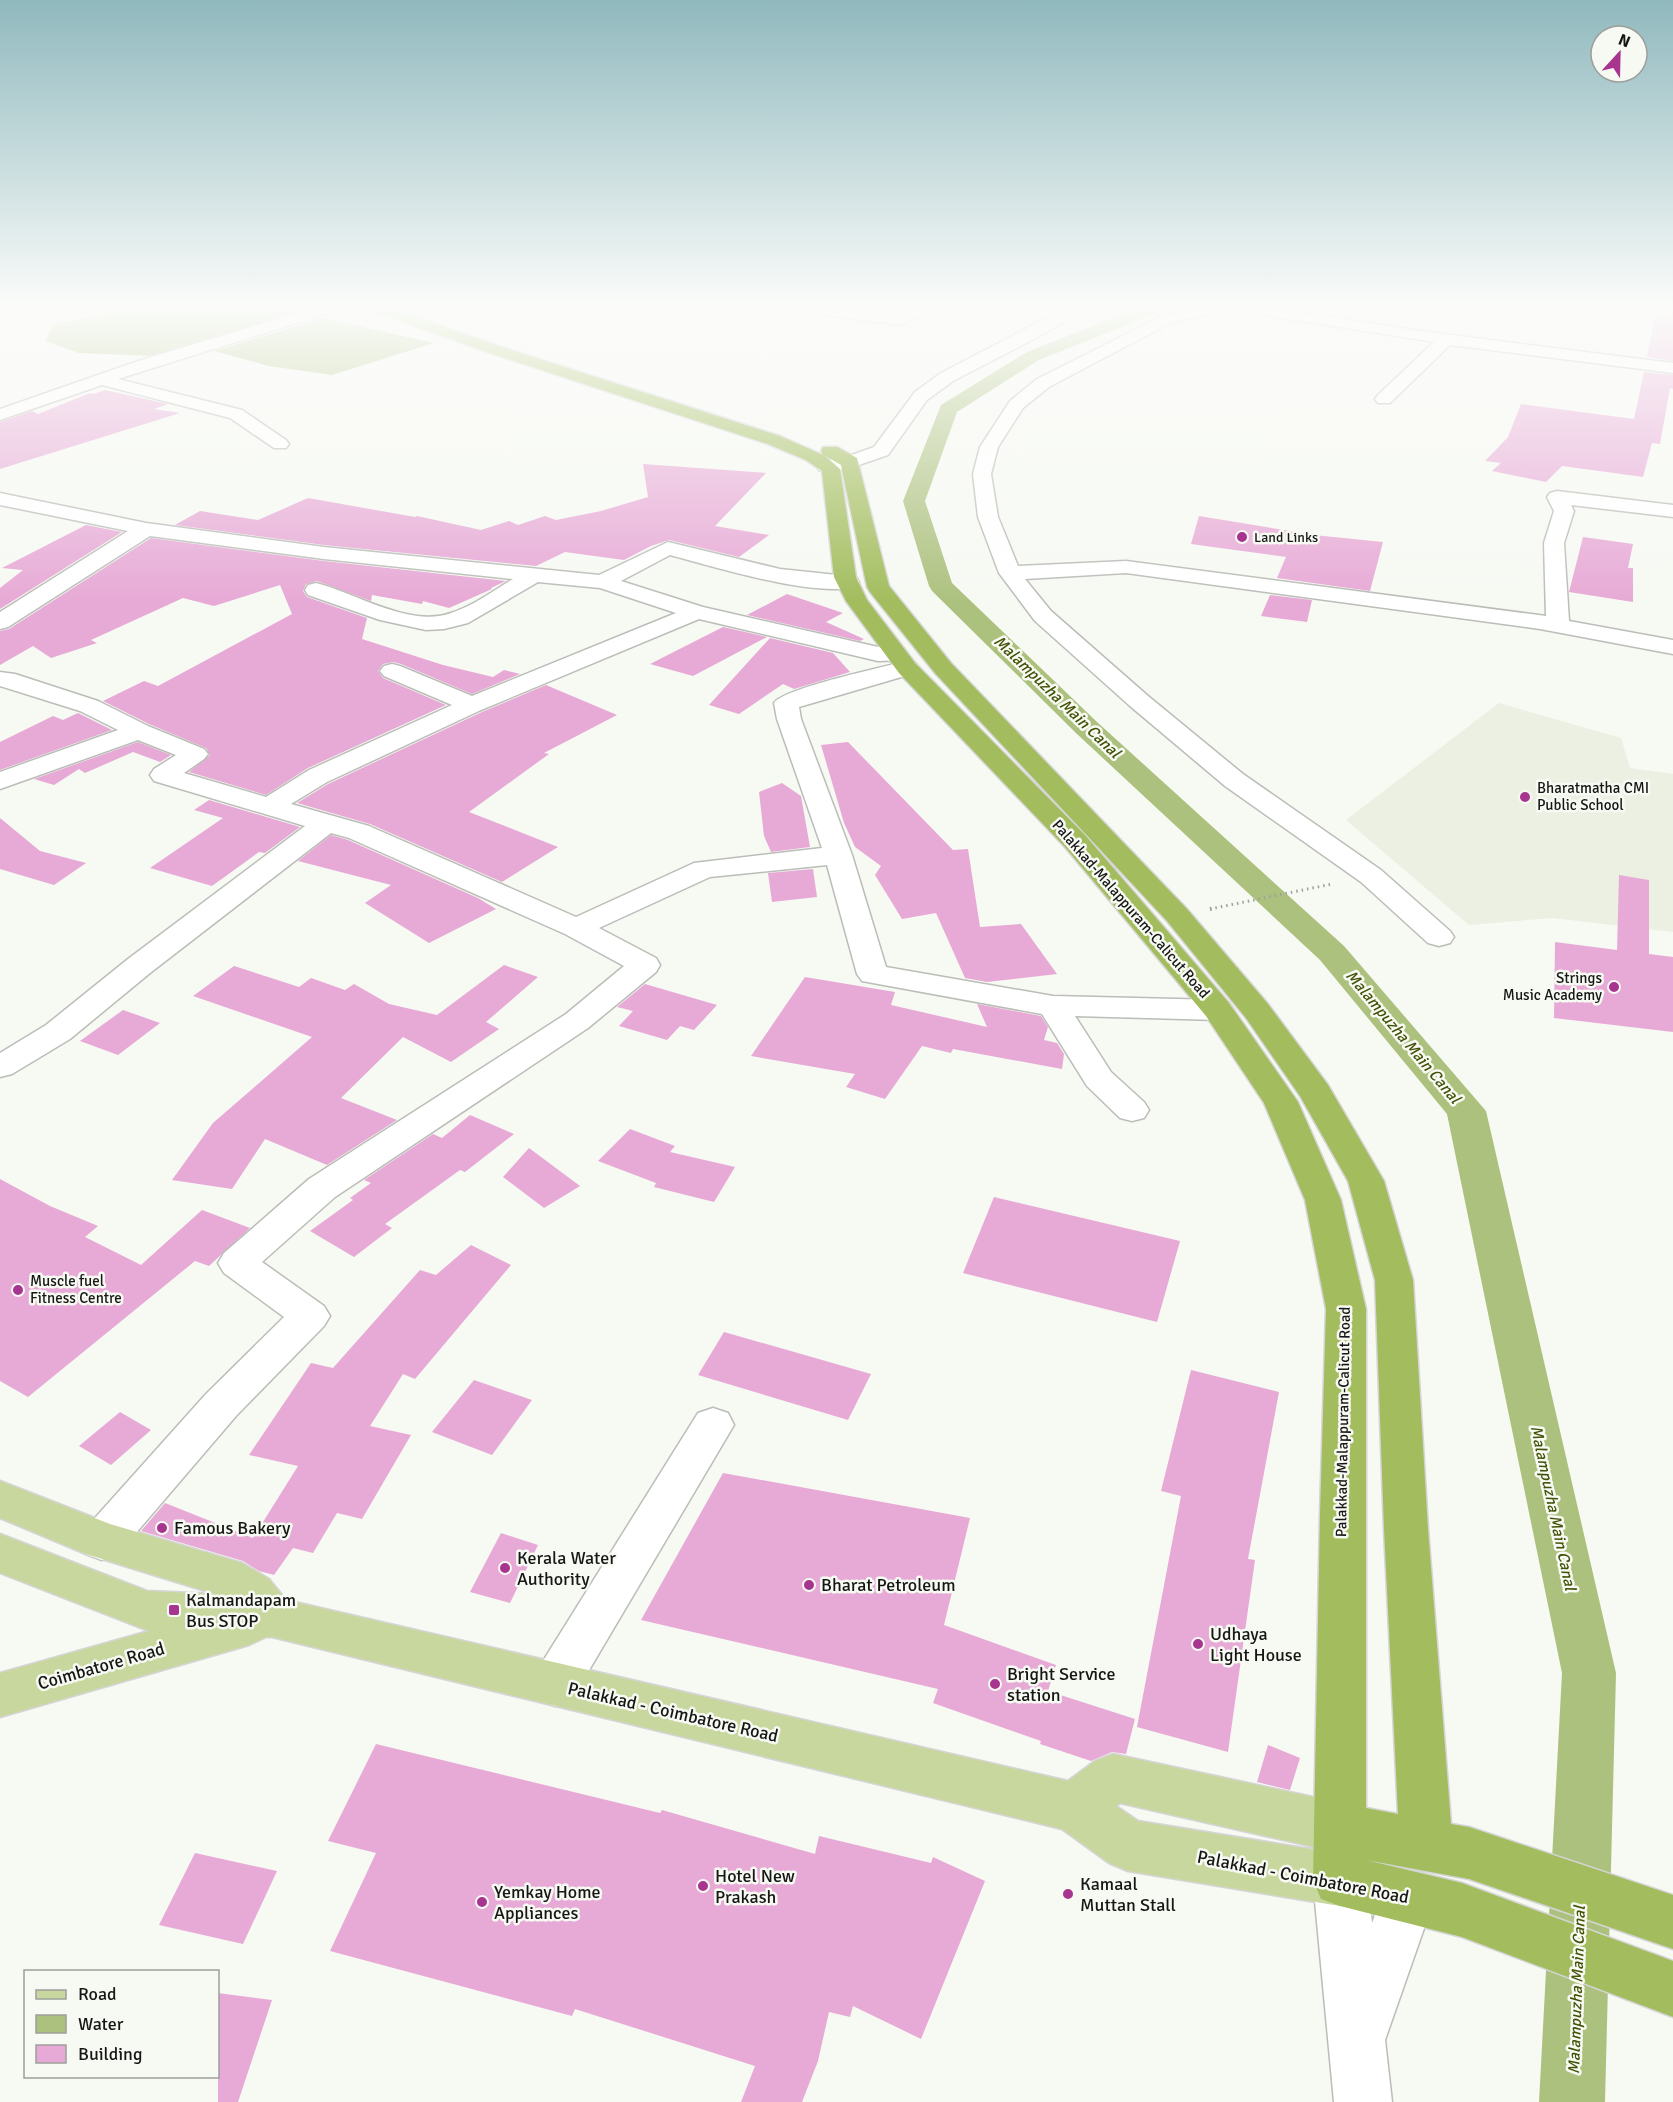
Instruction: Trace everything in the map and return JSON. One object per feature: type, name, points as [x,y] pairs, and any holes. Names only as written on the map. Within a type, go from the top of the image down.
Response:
[{"type":"highway","points":[[666,405],[774,440],[838,464]]},
{"type":"highway","points":[[693,405],[820,446],[838,464]]},
{"type":"highway","name":"Palakkad-Malappuram-Calicut Road","points":[[1340,1880],[1342,1515],[1347,1309],[1323,1200],[1281,1102],[1218,1010],[1075,841],[901,662],[857,602],[848,582],[838,532],[831,469],[838,464],[878,587],[943,668],[1177,915],[1257,1011],[1316,1093],[1366,1181],[1394,1280],[1406,1529],[1448,1849]]},
{"type":"highway","points":[[1330,1231],[1379,1229]]},
{"type":"highway","points":[[1341,1828],[1448,1849],[1673,1922]]},
{"type":"highway","name":"Palakkad - Coimbatore Road","points":[[1340,1880],[1462,1910],[1673,1989]]},
{"type":"main road","points":[[0,1499],[102,1541],[226,1577],[253,1593],[272,1617]]},
{"type":"main road","name":"Palakkad - Coimbatore Road","points":[[0,1553],[146,1611],[272,1617],[1074,1808],[1128,1845],[1340,1880]]},
{"type":"main road","name":"Coimbatore Road","points":[[0,1695],[272,1617]]},
{"type":"main road","points":[[1074,1808],[1113,1778],[1341,1828]]},
{"type":"street","points":[[0,415],[27,405]]},
{"type":"street","points":[[201,405],[236,414],[280,444]]},
{"type":"street","points":[[838,464],[880,451],[914,405]]},
{"type":"street","points":[[1016,405],[989,447],[982,474],[988,517],[1010,573],[1043,616],[1234,780],[1371,876],[1439,938]]},
{"type":"street","points":[[1558,626],[1554,543],[1564,511],[1557,496],[1673,511]]},
{"type":"street","points":[[0,499],[146,529],[324,554],[602,582],[697,612],[878,654],[901,662]]},
{"type":"street","points":[[0,622],[146,529]]},
{"type":"street","points":[[602,582],[668,548],[754,570],[825,582],[848,582]]},
{"type":"street","points":[[1010,573],[1126,567],[1558,626],[1673,647]]},
{"type":"street","points":[[316,590],[369,610],[430,624],[459,619],[533,576]]},
{"type":"street","points":[[270,806],[318,776],[472,705],[697,612]]},
{"type":"street","points":[[901,662],[786,703],[789,719],[838,855],[873,975],[1053,1006],[1218,1010]]},
{"type":"street","points":[[392,671],[472,705]]},
{"type":"street","points":[[0,679],[7,679],[89,706],[195,754],[163,775],[359,832],[576,927],[645,965],[577,1022],[322,1188],[237,1263],[310,1316],[221,1405],[102,1541]]},
{"type":"street","points":[[0,781],[140,731]]},
{"type":"street","points":[[0,1067],[58,1032],[139,966],[326,823]]},
{"type":"street","points":[[576,927],[704,869],[838,855]]},
{"type":"street","points":[[1053,1006],[1099,1079],[1132,1110]]},
{"type":"street","points":[[555,1684],[713,1425]]},
{"type":"street","points":[[1340,1880],[1364,2102]]},
{"type":"street","points":[[1357,2041],[1408,1897]]},
{"type":"path","points":[[1177,915],[1371,876]]},
{"type":"shaded area","name":"Bharatmatha CMI Public School","points":[[1499,703],[1621,738],[1630,768],[1673,774],[1673,932],[1552,918],[1469,925],[1346,820]]},
{"type":"building","points":[[60,405],[165,405],[154,409],[180,413],[0,469],[0,422],[32,411],[38,414]]},
{"type":"building","points":[[1521,405],[1634,419],[1637,405],[1667,405],[1660,444],[1652,443],[1643,477],[1562,466],[1546,482],[1492,471],[1501,463],[1485,461],[1508,437]]},
{"type":"building","points":[[643,464],[766,473],[715,526],[769,535],[739,557],[669,540],[651,546],[624,560],[565,552],[536,566],[324,545],[175,525],[200,511],[258,520],[308,498],[417,516],[481,530],[509,521],[518,525],[545,516],[556,520],[601,511],[648,497]]},
{"type":"building","points":[[1199,516],[1314,535],[1383,542],[1370,591],[1277,578],[1286,557],[1191,544]]},
{"type":"building","points":[[86,525],[122,532],[0,609],[0,588],[23,570],[2,568]]},
{"type":"building","points":[[1583,537],[1633,544],[1628,568],[1633,568],[1633,602],[1569,592]]},
{"type":"building","points":[[151,538],[324,561],[506,581],[449,608],[423,601],[422,604],[372,595],[371,601],[317,581],[306,584],[303,591],[307,597],[367,618],[362,639],[443,665],[493,677],[504,670],[520,674],[472,694],[401,664],[393,662],[383,664],[378,671],[383,678],[446,705],[308,768],[266,795],[189,772],[210,755],[206,748],[149,724],[103,701],[144,681],[158,686],[292,614],[280,585],[214,606],[183,598],[91,640],[97,643],[51,658],[33,646],[0,665],[0,631],[9,629]]},
{"type":"building","points":[[787,594],[843,613],[826,622],[864,639],[860,641],[747,615]]},
{"type":"building","points":[[1270,595],[1312,600],[1307,622],[1261,616]]},
{"type":"building","points":[[723,627],[767,637],[693,676],[650,664]]},
{"type":"building","points":[[770,638],[833,653],[850,672],[794,689],[783,684],[739,714],[709,705]]},
{"type":"building","points":[[546,685],[617,715],[544,753],[549,754],[469,812],[558,847],[502,882],[370,824],[297,803],[328,784],[482,712]]},
{"type":"building","points":[[78,713],[112,730],[0,770],[0,742],[53,716],[63,720]]},
{"type":"building","points":[[138,742],[171,755],[160,762],[133,752],[85,773],[79,769],[54,785],[34,779]]},
{"type":"building","points":[[848,742],[953,850],[968,849],[980,927],[1021,924],[1057,974],[987,982],[965,978],[936,913],[902,919],[875,875],[881,866],[855,847],[844,823],[821,745]]},
{"type":"building","points":[[782,783],[801,796],[810,847],[771,852],[764,836],[759,792]]},
{"type":"building","points":[[209,800],[300,827],[265,853],[259,852],[212,886],[150,868],[223,818],[194,810]]},
{"type":"building","points":[[0,818],[40,851],[86,863],[54,885],[0,869]]},
{"type":"building","points":[[331,835],[348,840],[478,898],[496,909],[429,943],[365,903],[391,885],[298,861]]},
{"type":"building","points":[[813,869],[817,897],[772,902],[768,873]]},
{"type":"building","name":"Strings Music Academy","points":[[1619,875],[1649,880],[1649,954],[1673,957],[1673,1032],[1554,1018],[1555,942],[1617,950]]},
{"type":"building","points":[[504,965],[538,977],[486,1022],[499,1029],[451,1062],[403,1037],[341,1098],[397,1120],[327,1165],[265,1139],[232,1189],[172,1180],[213,1123],[312,1037],[193,996],[234,966],[299,987],[311,978],[345,990],[354,984],[389,1004],[437,1015]]},
{"type":"building","points":[[805,977],[895,992],[891,1005],[987,1027],[977,1004],[1041,1016],[1048,1027],[1044,1040],[1057,1043],[1064,1054],[1062,1069],[953,1049],[951,1053],[922,1046],[885,1099],[846,1087],[855,1074],[751,1056]]},
{"type":"building","points":[[645,984],[717,1005],[694,1030],[680,1026],[667,1040],[619,1026],[633,1011],[617,1007]]},
{"type":"building","points":[[123,1010],[160,1023],[118,1055],[80,1041]]},
{"type":"building","points":[[470,1115],[514,1134],[465,1172],[460,1170],[385,1224],[392,1228],[354,1257],[310,1231],[353,1200],[350,1198],[371,1183],[364,1180],[433,1134],[442,1138]]},
{"type":"building","points":[[630,1129],[675,1146],[670,1152],[735,1167],[714,1202],[654,1187],[656,1183],[598,1161]]},
{"type":"building","points":[[529,1148],[580,1186],[544,1208],[503,1177]]},
{"type":"building","points":[[0,1179],[50,1206],[98,1226],[85,1237],[141,1265],[202,1210],[250,1228],[209,1266],[195,1261],[28,1397],[0,1381]]},
{"type":"building","points":[[994,1197],[1180,1241],[1157,1322],[963,1273]]},
{"type":"building","points":[[471,1245],[511,1265],[415,1379],[403,1374],[370,1426],[411,1435],[362,1519],[337,1513],[313,1553],[293,1548],[274,1575],[259,1571],[243,1561],[141,1531],[165,1503],[253,1538],[298,1466],[249,1455],[311,1363],[333,1368],[420,1270],[436,1275]]},
{"type":"building","points":[[724,1332],[871,1374],[848,1420],[698,1375]]},
{"type":"building","points":[[1191,1370],[1279,1392],[1248,1559],[1255,1560],[1228,1752],[1137,1727],[1181,1496],[1161,1491]]},
{"type":"building","points":[[474,1380],[532,1400],[492,1455],[432,1432]]},
{"type":"building","points":[[120,1412],[151,1430],[111,1465],[79,1446]]},
{"type":"building","points":[[723,1473],[970,1518],[944,1625],[1056,1665],[1048,1691],[1135,1719],[1126,1754],[1112,1752],[1091,1761],[933,1703],[938,1689],[641,1620]]},
{"type":"building","name":"Kerala Water Authority","points":[[501,1533],[538,1545],[510,1603],[470,1592]]},
{"type":"building","points":[[376,1744],[660,1813],[662,1810],[815,1854],[819,1836],[931,1863],[933,1857],[985,1881],[921,2039],[853,2006],[850,2017],[829,2012],[818,2061],[802,2102],[741,2102],[755,2066],[575,2009],[572,2016],[330,1951],[376,1853],[328,1841]]},
{"type":"building","points":[[1268,1745],[1300,1758],[1290,1790],[1257,1782]]},
{"type":"building","points":[[195,1853],[277,1871],[243,1944],[159,1925]]},
{"type":"building","points":[[219,1993],[272,2000],[238,2102],[218,2102]]},
{"type":"waterway","name":"Malampuzha Main Canal","points":[[954,405],[948,409],[914,501],[941,586],[1087,728],[1332,953],[1466,1111],[1589,1673],[1572,2102]]},
{"type":"place","name":"Land Links","points":[[1242,537]]},
{"type":"place","name":"Bharatmatha CMI Public School","points":[[1525,797]]},
{"type":"place","name":"Strings Music Academy","points":[[1614,987]]},
{"type":"place","name":"Muscle fuel Fitness Centre","points":[[18,1290]]},
{"type":"place","name":"Famous Bakery","points":[[162,1528]]},
{"type":"place","name":"Kerala Water Authority","points":[[505,1568]]},
{"type":"place","name":"Bharat Petroleum","points":[[809,1585]]},
{"type":"place","name":"Kalmandapam Bus STOP","points":[[174,1610]]},
{"type":"place","name":"Udhaya Light House","points":[[1198,1644]]},
{"type":"place","name":"Bright Service station","points":[[995,1684]]},
{"type":"place","name":"Hotel New Prakash","points":[[703,1886]]},
{"type":"place","name":"Kamaal Muttan Stall","points":[[1068,1894]]},
{"type":"place","name":"Yemkay Home Appliances","points":[[482,1902]]}]
